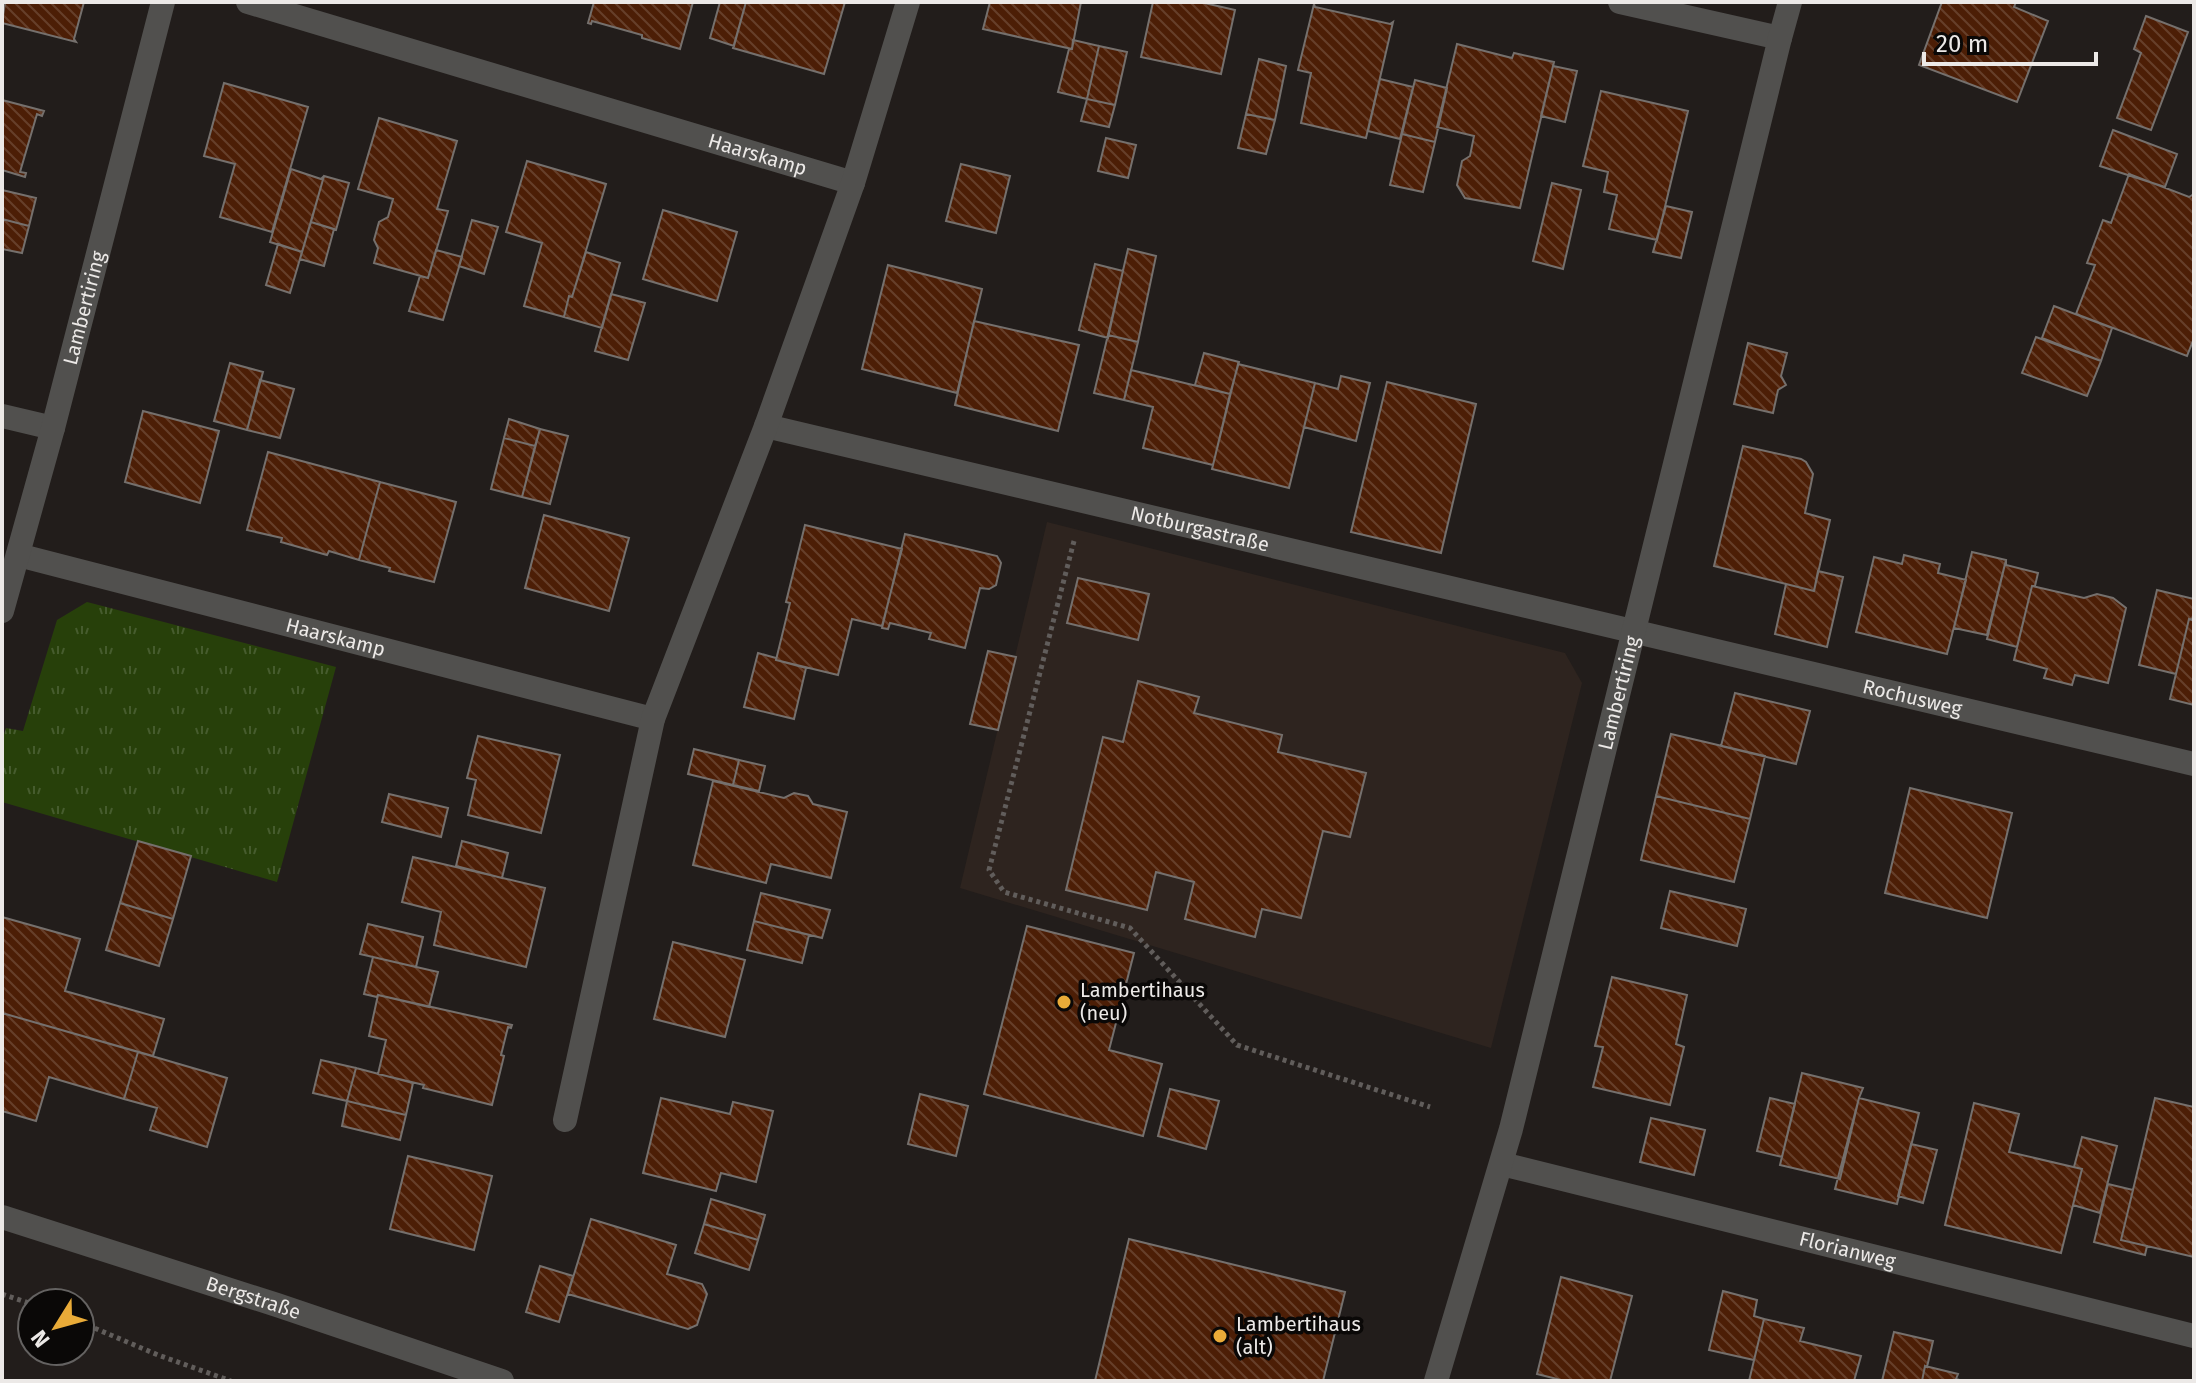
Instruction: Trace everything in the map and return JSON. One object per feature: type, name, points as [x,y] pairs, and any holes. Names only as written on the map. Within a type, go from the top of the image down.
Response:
[{"type":"street","name":"Lambertiring","points":[[2,611],[53,428],[163,2]]},
{"type":"street","name":"Haarskamp","points":[[248,2],[853,183]]},
{"type":"street","points":[[565,1120],[653,719],[766,426],[853,183],[908,2]]},
{"type":"street","points":[[1620,2],[1780,38]]},
{"type":"street","name":"Lambertiring","points":[[1436,1381],[1502,1164],[1790,2]]},
{"type":"street","points":[[2,416],[53,428]]},
{"type":"street","name":"Notburgastraße","points":[[766,426],[1632,632]]},
{"type":"street","name":"Haarskamp","points":[[18,555],[653,719]]},
{"type":"street","name":"Rochusweg","points":[[1632,632],[2194,764]]},
{"type":"street","name":"Florianweg","points":[[1502,1164],[2194,1336]]},
{"type":"street","name":"Bergstraße","points":[[2,1217],[502,1381]]},
{"type":"path","points":[[1084,501],[989,870],[1004,892],[1130,928],[1237,1045],[1430,1107]]},
{"type":"path","points":[[96,1329],[231,1381]]},
{"type":"shaded area","points":[[1047,522],[1565,653],[1582,683],[1491,1048],[960,888]]},
{"type":"green space","points":[[87,602],[336,667],[277,882],[2,802],[2,741],[6,728],[23,731],[57,620]]},
{"type":"building","points":[[5,2],[84,2],[74,39],[76,42],[2,23]]},
{"type":"building","points":[[594,2],[693,2],[680,49],[642,38],[642,35],[592,21],[588,23]]},
{"type":"building","points":[[720,2],[746,2],[734,46],[710,38]]},
{"type":"building","points":[[746,2],[845,2],[824,74],[733,48]]},
{"type":"building","points":[[990,2],[1081,2],[1072,49],[983,29]]},
{"type":"building","points":[[1153,2],[1200,2],[1235,10],[1221,74],[1141,57]]},
{"type":"building","points":[[1942,2],[2016,2],[2014,7],[2048,21],[2017,102],[1919,65]]},
{"type":"building","points":[[1314,4],[1315,7],[1390,24],[1393,22],[1366,138],[1301,123],[1311,73],[1298,70]]},
{"type":"building","points":[[2146,16],[2188,32],[2151,130],[2117,118],[2141,53],[2134,49]]},
{"type":"building","points":[[1073,40],[1099,46],[1087,99],[1058,92]]},
{"type":"building","points":[[1457,44],[1512,58],[1514,53],[1554,62],[1520,208],[1465,198],[1457,185],[1462,161],[1470,156],[1474,136],[1437,127]]},
{"type":"building","points":[[1099,46],[1127,52],[1115,105],[1087,99]]},
{"type":"building","points":[[1259,59],[1286,66],[1275,120],[1246,114]]},
{"type":"building","points":[[1553,66],[1577,71],[1565,122],[1541,116]]},
{"type":"building","points":[[1380,79],[1413,87],[1400,139],[1368,131]]},
{"type":"building","points":[[1415,80],[1447,88],[1435,142],[1402,134]]},
{"type":"building","points":[[224,83],[308,107],[272,232],[220,217],[235,164],[204,156]]},
{"type":"building","points":[[1601,91],[1688,111],[1657,240],[1609,229],[1617,195],[1604,192],[1608,172],[1583,166]]},
{"type":"building","points":[[1087,99],[1115,105],[1109,127],[1081,121]]},
{"type":"building","points":[[2,100],[44,111],[42,116],[37,114],[20,172],[26,173],[25,177],[2,170]]},
{"type":"building","points":[[1246,114],[1275,120],[1266,154],[1238,148]]},
{"type":"building","points":[[379,118],[457,141],[437,209],[448,211],[428,278],[374,263],[378,248],[374,240],[379,222],[388,217],[393,199],[358,189]]},
{"type":"building","points":[[2113,130],[2177,154],[2165,187],[2100,166]]},
{"type":"building","points":[[1402,134],[1435,142],[1423,192],[1390,185]]},
{"type":"building","points":[[1106,138],[1136,145],[1128,178],[1098,171]]},
{"type":"building","points":[[527,161],[606,184],[564,317],[524,306],[542,243],[506,232]]},
{"type":"building","points":[[961,164],[1010,176],[996,233],[946,221]]},
{"type":"building","points":[[291,169],[321,179],[324,176],[302,252],[270,242]]},
{"type":"building","points":[[2129,174],[2189,197],[2194,194],[2194,338],[2187,356],[2076,314],[2095,265],[2087,263],[2103,220],[2111,223]]},
{"type":"building","points":[[324,176],[349,183],[336,230],[311,222]]},
{"type":"building","points":[[1552,183],[1581,190],[1563,269],[1533,261]]},
{"type":"building","points":[[2,190],[36,198],[29,226],[2,219]]},
{"type":"building","points":[[1666,206],[1692,212],[1681,258],[1653,252]]},
{"type":"building","points":[[663,210],[737,232],[717,301],[643,279]]},
{"type":"building","points":[[2,219],[29,226],[22,253],[2,249]]},
{"type":"building","points":[[472,220],[498,227],[484,274],[459,266]]},
{"type":"building","points":[[311,222],[334,229],[324,266],[300,259]]},
{"type":"building","points":[[278,244],[302,252],[290,293],[266,285]]},
{"type":"building","points":[[1128,249],[1156,256],[1138,342],[1108,335]]},
{"type":"building","points":[[436,250],[462,257],[443,320],[409,311],[420,276],[428,278]]},
{"type":"building","points":[[586,252],[620,263],[602,328],[564,317]]},
{"type":"building","points":[[1095,264],[1123,271],[1108,338],[1079,330]]},
{"type":"building","points":[[888,265],[982,289],[957,393],[862,369]]},
{"type":"building","points":[[611,294],[645,303],[628,360],[595,351]]},
{"type":"building","points":[[2054,306],[2112,328],[2101,361],[2042,338]]},
{"type":"building","points":[[974,321],[1079,345],[1058,431],[955,405]]},
{"type":"building","points":[[1108,335],[1138,342],[1124,400],[1094,393]]},
{"type":"building","points":[[2036,337],[2101,361],[2087,396],[2022,373]]},
{"type":"building","points":[[1748,343],[1787,353],[1781,376],[1786,385],[1778,390],[1773,413],[1734,404]]},
{"type":"building","points":[[1204,353],[1239,362],[1230,394],[1195,385]]},
{"type":"building","points":[[230,363],[263,372],[247,430],[214,421]]},
{"type":"building","points":[[1238,364],[1315,383],[1289,488],[1212,469]]},
{"type":"building","points":[[1131,370],[1230,394],[1213,465],[1143,448],[1153,407],[1124,400]]},
{"type":"building","points":[[1341,376],[1370,383],[1356,441],[1304,427],[1315,383],[1338,389]]},
{"type":"building","points":[[260,380],[294,389],[280,438],[247,430]]},
{"type":"building","points":[[1387,382],[1476,404],[1441,553],[1351,532]]},
{"type":"building","points":[[143,411],[219,431],[200,503],[125,482]]},
{"type":"building","points":[[509,419],[540,429],[535,446],[504,438]]},
{"type":"building","points":[[540,429],[568,436],[550,504],[522,497]]},
{"type":"building","points":[[504,438],[535,446],[522,497],[491,489]]},
{"type":"building","points":[[1743,446],[1801,459],[1813,474],[1805,513],[1830,520],[1814,591],[1714,566]]},
{"type":"building","points":[[268,452],[380,482],[359,560],[329,551],[327,555],[281,542],[282,538],[247,530]]},
{"type":"building","points":[[380,482],[456,502],[434,582],[359,560]]},
{"type":"building","points":[[544,515],[629,538],[609,611],[525,588]]},
{"type":"building","points":[[805,525],[902,549],[882,626],[852,619],[838,675],[776,660],[790,603],[786,602]]},
{"type":"building","points":[[905,534],[997,556],[1001,563],[996,585],[989,589],[980,588],[965,648],[929,639],[931,633],[890,623],[888,629],[882,628]]},
{"type":"building","points":[[1972,552],[2006,560],[1987,635],[1954,628]]},
{"type":"building","points":[[1904,555],[1940,564],[1938,573],[1966,580],[1947,654],[1856,632],[1874,557],[1902,564]]},
{"type":"building","points":[[2006,560],[2006,565],[2038,573],[2017,647],[1987,639]]},
{"type":"building","points":[[1818,571],[1843,577],[1827,647],[1775,634],[1786,584],[1814,591]]},
{"type":"building","points":[[1078,578],[1149,594],[1138,640],[1067,623]]},
{"type":"building","points":[[2032,586],[2084,598],[2097,594],[2113,598],[2126,608],[2108,683],[2075,675],[2072,685],[2044,678],[2047,669],[2014,660]]},
{"type":"building","points":[[2157,590],[2194,599],[2192,620],[2189,619],[2176,674],[2139,665]]},
{"type":"building","points":[[2189,619],[2194,620],[2194,705],[2170,699]]},
{"type":"building","points":[[988,651],[1016,657],[998,730],[970,724]]},
{"type":"building","points":[[758,653],[806,668],[794,719],[744,707]]},
{"type":"building","points":[[1138,681],[1199,697],[1194,713],[1282,735],[1278,752],[1366,773],[1350,837],[1323,831],[1301,918],[1262,909],[1255,937],[1185,919],[1194,882],[1156,872],[1147,910],[1066,890],[1103,737],[1123,742]]},
{"type":"building","points":[[1735,693],[1810,711],[1796,764],[1721,746]]},
{"type":"building","points":[[1671,734],[1765,756],[1750,819],[1656,796]]},
{"type":"building","points":[[478,736],[560,755],[541,833],[468,815],[476,780],[467,778]]},
{"type":"building","points":[[694,749],[739,760],[733,785],[688,774]]},
{"type":"building","points":[[739,760],[765,766],[759,791],[733,785]]},
{"type":"building","points":[[713,781],[784,798],[794,793],[808,796],[813,804],[847,812],[831,878],[771,864],[766,883],[693,865]]},
{"type":"building","points":[[1910,788],[2012,813],[1987,918],[1885,893]]},
{"type":"building","points":[[389,794],[448,808],[441,837],[382,822]]},
{"type":"building","points":[[1656,796],[1750,819],[1734,882],[1641,860]]},
{"type":"building","points":[[138,841],[191,856],[173,919],[120,903]]},
{"type":"building","points":[[462,841],[508,853],[502,878],[456,866]]},
{"type":"building","points":[[413,857],[545,888],[526,967],[434,945],[441,912],[402,902]]},
{"type":"building","points":[[1670,891],[1746,909],[1737,946],[1661,928]]},
{"type":"building","points":[[761,893],[830,910],[822,938],[754,921]]},
{"type":"building","points":[[120,903],[173,919],[159,966],[106,950]]},
{"type":"building","points":[[2,917],[80,939],[65,991],[164,1019],[153,1056],[2,1013]]},
{"type":"building","points":[[754,921],[809,935],[802,963],[747,950]]},
{"type":"building","points":[[368,924],[423,937],[416,967],[360,954]]},
{"type":"building","name":"Lambertihaus (neu)","points":[[1027,926],[1134,953],[1109,1050],[1162,1064],[1143,1136],[984,1094]]},
{"type":"building","points":[[673,942],[745,960],[725,1037],[654,1019]]},
{"type":"building","points":[[373,957],[438,972],[429,1007],[364,994]]},
{"type":"building","points":[[1612,977],[1687,995],[1676,1044],[1684,1047],[1670,1105],[1593,1087],[1603,1047],[1595,1046]]},
{"type":"building","points":[[378,995],[512,1025],[508,1027],[501,1055],[504,1056],[492,1105],[378,1074],[386,1040],[369,1036]]},
{"type":"building","points":[[2,1013],[138,1052],[124,1099],[49,1077],[36,1121],[2,1111]]},
{"type":"building","points":[[138,1052],[227,1078],[207,1147],[150,1130],[157,1108],[124,1099]]},
{"type":"building","points":[[321,1060],[356,1068],[347,1101],[313,1093]]},
{"type":"building","points":[[356,1068],[413,1083],[406,1115],[347,1101]]},
{"type":"building","points":[[1802,1073],[1863,1088],[1840,1179],[1780,1165]]},
{"type":"building","points":[[1170,1089],[1219,1101],[1206,1149],[1158,1136]]},
{"type":"building","points":[[920,1094],[968,1106],[956,1156],[908,1144]]},
{"type":"building","points":[[661,1098],[730,1114],[733,1102],[773,1111],[756,1182],[721,1173],[716,1191],[643,1173]]},
{"type":"building","points":[[1770,1098],[1795,1104],[1782,1157],[1757,1151]]},
{"type":"building","points":[[1859,1098],[1919,1113],[1897,1204],[1835,1189]]},
{"type":"building","points":[[2155,1098],[2194,1107],[2194,1257],[2121,1240]]},
{"type":"building","points":[[347,1101],[406,1115],[400,1140],[342,1126]]},
{"type":"building","points":[[1974,1103],[2019,1114],[2009,1152],[2082,1169],[2061,1253],[1945,1225]]},
{"type":"building","points":[[1651,1118],[1705,1130],[1694,1175],[1640,1162]]},
{"type":"building","points":[[2082,1137],[2117,1146],[2100,1213],[2073,1205],[2082,1169],[2074,1167]]},
{"type":"building","points":[[1911,1144],[1937,1150],[1923,1203],[1898,1196]]},
{"type":"building","points":[[408,1156],[492,1176],[474,1250],[390,1229]]},
{"type":"building","points":[[2108,1184],[2133,1190],[2121,1240],[2147,1246],[2145,1255],[2094,1242]]},
{"type":"building","points":[[711,1199],[765,1215],[758,1240],[704,1224]]},
{"type":"building","points":[[591,1219],[676,1245],[667,1274],[702,1284],[707,1294],[697,1325],[688,1329],[568,1294]]},
{"type":"building","points":[[704,1224],[758,1240],[749,1270],[695,1253]]},
{"type":"building","name":"Lambertihaus (alt)","points":[[1129,1239],[1345,1292],[1323,1381],[1095,1381]]},
{"type":"building","points":[[540,1266],[573,1276],[559,1322],[526,1312]]},
{"type":"building","points":[[1561,1277],[1632,1296],[1610,1381],[1565,1381],[1537,1374]]},
{"type":"building","points":[[1723,1291],[1757,1300],[1754,1316],[1764,1319],[1754,1360],[1709,1350]]},
{"type":"building","points":[[1764,1319],[1804,1328],[1800,1341],[1861,1356],[1854,1381],[1749,1381]]},
{"type":"building","points":[[1894,1332],[1933,1341],[1922,1381],[1882,1381]]},
{"type":"building","points":[[1925,1366],[1958,1374],[1956,1379],[1963,1381],[1922,1381]]},
{"type":"place","name":"Lambertihaus (neu)","points":[[1064,1002]]},
{"type":"place","name":"Lambertihaus (alt)","points":[[1220,1336]]}]
